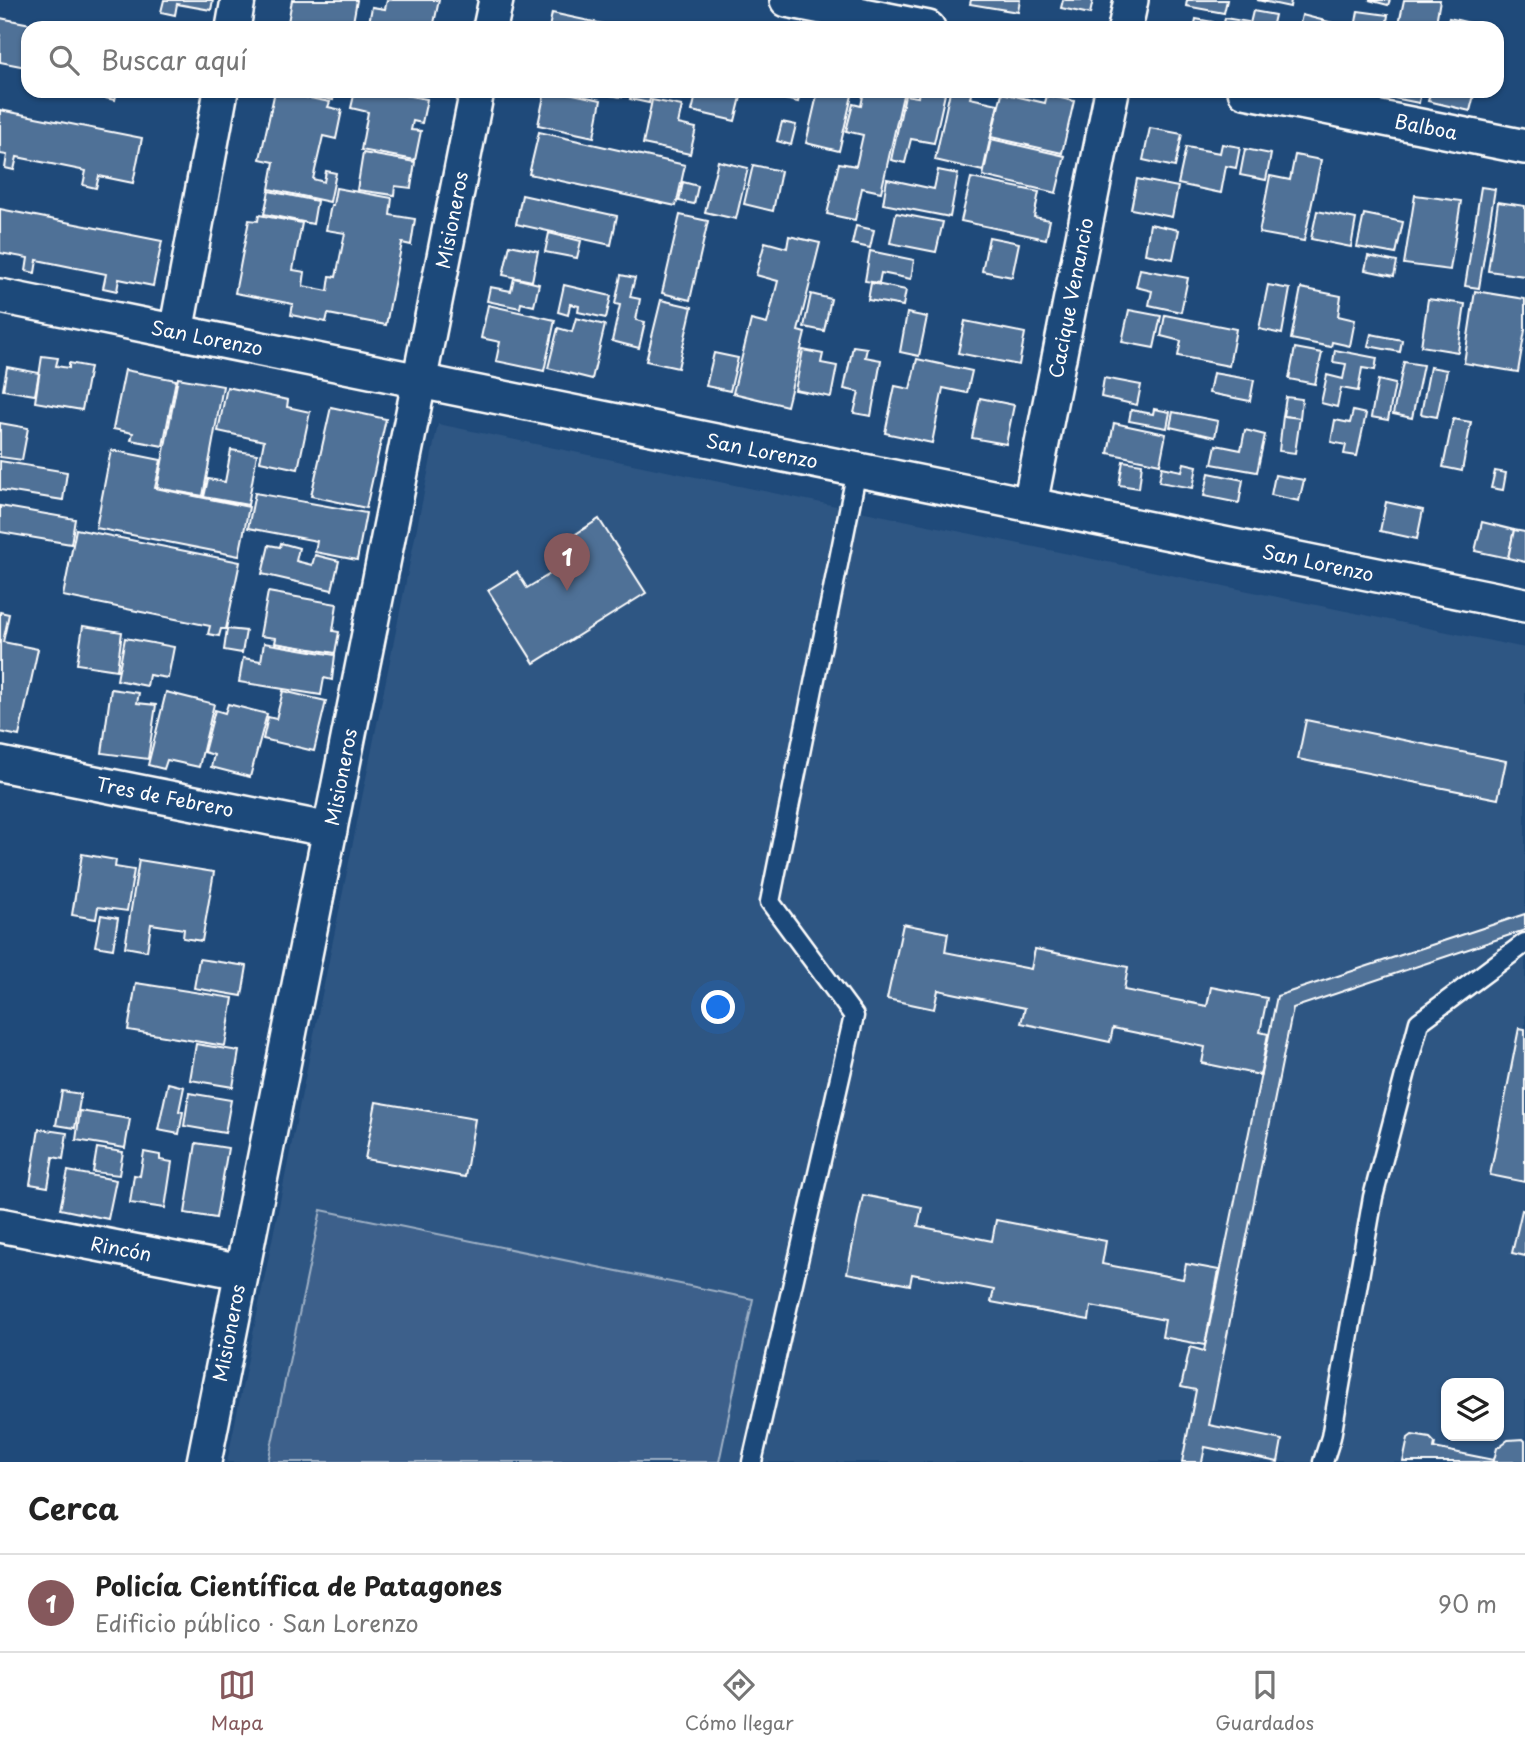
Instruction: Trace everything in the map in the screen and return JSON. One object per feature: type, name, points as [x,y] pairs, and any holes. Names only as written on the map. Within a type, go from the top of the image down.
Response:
[{"type":"street","points":[[234,21],[238,0]]},
{"type":"street","points":[[492,21],[496,0]]},
{"type":"street","points":[[786,0],[892,21]]},
{"type":"street","points":[[1126,21],[1130,0]]},
{"type":"street","points":[[176,332],[220,98]]},
{"type":"street","name":"Misioneros","points":[[204,1462],[476,98]]},
{"type":"street","name":"Cacique Venancio","points":[[1030,504],[1111,98]]},
{"type":"street","name":"Balboa","points":[[1280,98],[1525,147]]},
{"type":"street","name":"San Lorenzo","points":[[0,296],[1525,605]]},
{"type":"street","name":"Tres de Febrero","points":[[0,764],[330,830]]},
{"type":"street","name":"Rincón","points":[[0,1225],[241,1272]]},
{"type":"lane","points":[[752,1462],[854,1016],[770,902],[858,470]]},
{"type":"lane","points":[[1323,1462],[1331,1437],[1373,1197],[1419,1022],[1525,943]]},
{"type":"shaded area","points":[[438,424],[1525,648],[1525,1462],[227,1462]]},
{"type":"shaded area","points":[[321,1210],[753,1299],[719,1462],[268,1462]]},
{"type":"building","points":[[164,0],[213,0],[211,10],[177,4],[175,15],[161,12]]},
{"type":"building","points":[[292,0],[357,0],[353,21],[288,21]]},
{"type":"building","points":[[387,0],[439,0],[434,21],[369,21],[372,7],[385,9]]},
{"type":"building","points":[[971,0],[1020,0],[1018,12],[970,4]]},
{"type":"building","points":[[1063,0],[1093,0],[1090,14],[1061,8]]},
{"type":"building","points":[[1187,0],[1227,0],[1224,13],[1186,6]]},
{"type":"building","points":[[1257,0],[1291,0],[1290,7]]},
{"type":"building","points":[[1369,0],[1390,0],[1388,5]]},
{"type":"building","points":[[1404,0],[1440,0],[1436,21],[1400,21]]},
{"type":"building","points":[[1253,11],[1275,15],[1274,21],[1251,21]]},
{"type":"building","points":[[1358,11],[1388,15],[1387,21],[1356,21]]},
{"type":"building","points":[[552,13],[590,21],[550,21]]},
{"type":"building","points":[[1302,15],[1325,21],[1301,21]]},
{"type":"building","points":[[0,18],[21,22],[21,66],[0,62]]},
{"type":"building","points":[[273,98],[310,98],[330,102],[328,107],[342,110],[336,139],[323,136],[313,179],[324,182],[326,171],[336,173],[330,202],[269,189],[274,162],[260,159]]},
{"type":"building","points":[[353,98],[427,99],[422,123],[413,121],[411,130],[421,131],[415,160],[361,150],[368,112],[351,108]]},
{"type":"building","points":[[544,98],[601,100],[594,137],[538,125]]},
{"type":"building","points":[[630,98],[650,98],[649,103]]},
{"type":"building","points":[[695,98],[741,98],[735,121],[692,111]]},
{"type":"building","points":[[780,98],[799,98],[798,102]]},
{"type":"building","points":[[816,98],[851,98],[839,151],[806,143]]},
{"type":"building","points":[[863,98],[902,98],[881,192],[862,188],[855,220],[827,214],[839,163],[856,166],[863,135],[846,131],[853,104],[861,106]]},
{"type":"building","points":[[904,98],[944,98],[934,143],[911,139],[905,163],[891,160]]},
{"type":"building","points":[[948,98],[970,98],[998,104],[983,171],[935,160]]},
{"type":"building","points":[[1001,98],[1024,98],[1045,103],[1046,98],[1074,101],[1062,153],[991,137]]},
{"type":"building","points":[[1394,98],[1420,98],[1419,103]]},
{"type":"building","points":[[1429,98],[1473,98],[1470,111],[1428,101]]},
{"type":"building","points":[[652,100],[682,106],[678,124],[696,128],[690,154],[643,144]]},
{"type":"building","points":[[0,110],[142,138],[133,183],[99,176],[96,188],[83,185],[86,171],[17,157],[14,170],[5,168],[7,155],[0,154]]},
{"type":"building","points":[[782,122],[796,125],[791,145],[777,141]]},
{"type":"building","points":[[1150,128],[1182,134],[1175,167],[1143,160]]},
{"type":"building","points":[[539,132],[685,165],[676,206],[529,174]]},
{"type":"building","points":[[991,139],[1065,156],[1056,193],[983,176]]},
{"type":"building","points":[[1222,144],[1240,147],[1236,168],[1226,166],[1221,193],[1178,184],[1186,147],[1220,153]]},
{"type":"building","points":[[1245,149],[1271,154],[1266,180],[1240,175]]},
{"type":"building","points":[[363,153],[415,162],[411,188],[395,186],[394,195],[357,190]]},
{"type":"building","points":[[1295,155],[1321,160],[1304,241],[1259,233],[1270,176],[1290,180]]},
{"type":"building","points":[[718,161],[748,168],[736,219],[705,212]]},
{"type":"building","points":[[753,165],[781,171],[773,211],[744,204]]},
{"type":"building","points":[[938,170],[958,174],[950,217],[883,204],[887,179],[934,189]]},
{"type":"building","points":[[971,178],[1039,192],[1034,217],[1050,220],[1046,239],[961,221]]},
{"type":"building","points":[[1137,179],[1178,187],[1172,217],[1131,209]]},
{"type":"building","points":[[683,182],[698,186],[694,204],[679,201]]},
{"type":"building","points":[[1481,187],[1495,189],[1479,288],[1465,286]]},
{"type":"building","points":[[336,188],[392,198],[390,215],[415,219],[411,245],[402,243],[386,325],[328,314],[326,322],[291,315],[293,304],[235,293],[249,220],[258,221],[259,215],[302,223],[293,270],[305,272],[303,286],[328,291],[330,276],[336,277],[345,233],[326,230]]},
{"type":"building","points":[[269,191],[317,201],[313,224],[264,214]]},
{"type":"building","points":[[522,195],[617,216],[611,245],[516,224]]},
{"type":"building","points":[[1415,195],[1461,201],[1450,270],[1404,264]]},
{"type":"building","points":[[1498,202],[1525,206],[1525,276],[1488,271]]},
{"type":"building","points":[[0,209],[162,241],[153,286],[119,279],[117,291],[103,288],[106,274],[37,260],[35,273],[26,271],[28,258],[0,253]]},
{"type":"building","points":[[1317,211],[1356,219],[1351,247],[1311,239]]},
{"type":"building","points":[[896,213],[943,222],[936,252],[890,243]]},
{"type":"building","points":[[1364,214],[1403,222],[1396,254],[1357,247]]},
{"type":"building","points":[[680,215],[708,221],[690,300],[662,293]]},
{"type":"building","points":[[1150,224],[1179,230],[1173,259],[1145,254]]},
{"type":"building","points":[[856,226],[874,230],[870,248],[852,244]]},
{"type":"building","points":[[549,233],[581,241],[577,258],[545,252]]},
{"type":"building","points":[[789,236],[820,243],[798,331],[805,333],[787,406],[733,393],[751,320],[767,324],[778,281],[756,275],[765,242],[787,248]]},
{"type":"building","points":[[989,237],[1019,243],[1012,277],[982,271]]},
{"type":"building","points":[[510,245],[538,251],[532,281],[503,275]]},
{"type":"building","points":[[870,251],[914,260],[911,279],[881,273],[879,283],[865,281]]},
{"type":"building","points":[[1368,256],[1397,262],[1394,276],[1365,270]]},
{"type":"building","points":[[1140,269],[1188,278],[1181,312],[1149,305],[1152,291],[1136,287]]},
{"type":"building","points":[[621,275],[635,278],[630,297],[640,299],[636,320],[645,322],[639,348],[612,341],[620,305],[615,304]]},
{"type":"building","points":[[514,278],[539,284],[534,306],[521,303],[520,308],[487,301],[490,287],[511,291]]},
{"type":"building","points":[[871,283],[906,290],[903,306],[868,300]]},
{"type":"building","points":[[564,285],[611,296],[606,318],[578,312],[579,306],[570,304],[568,315],[558,312]]},
{"type":"building","points":[[1268,285],[1290,289],[1282,334],[1259,329]]},
{"type":"building","points":[[1301,288],[1341,296],[1338,316],[1355,320],[1350,346],[1332,342],[1331,347],[1291,339]]},
{"type":"building","points":[[1475,291],[1525,299],[1525,330],[1518,372],[1464,363]]},
{"type":"building","points":[[811,294],[831,299],[824,331],[804,327]]},
{"type":"building","points":[[1428,299],[1465,304],[1458,352],[1421,346]]},
{"type":"building","points":[[661,300],[692,307],[678,368],[646,361]]},
{"type":"building","points":[[488,305],[555,320],[544,371],[496,361],[500,342],[481,338]]},
{"type":"building","points":[[1129,310],[1161,316],[1154,348],[1122,342]]},
{"type":"building","points":[[907,313],[927,317],[919,356],[900,352]]},
{"type":"building","points":[[1165,315],[1236,329],[1229,366],[1178,356],[1181,341],[1161,336]]},
{"type":"building","points":[[576,318],[605,325],[592,379],[548,368],[558,328],[572,332]]},
{"type":"building","points":[[965,321],[1025,333],[1019,365],[958,353]]},
{"type":"building","points":[[1371,334],[1402,340],[1400,352],[1368,346]]},
{"type":"building","points":[[853,346],[867,348],[865,357],[881,360],[871,416],[854,413],[859,392],[844,389]]},
{"type":"building","points":[[1295,348],[1322,353],[1315,384],[1289,379]]},
{"type":"building","points":[[803,350],[823,354],[821,363],[837,366],[831,397],[795,390]]},
{"type":"building","points":[[1335,350],[1377,358],[1375,370],[1362,368],[1358,391],[1341,388],[1337,407],[1321,403],[1327,375],[1343,379],[1346,364],[1333,362]]},
{"type":"building","points":[[714,353],[738,358],[730,391],[706,386]]},
{"type":"building","points":[[42,356],[58,358],[56,366],[69,368],[69,363],[90,367],[82,410],[35,402]]},
{"type":"building","points":[[917,359],[972,371],[967,393],[943,388],[932,443],[885,433],[895,386],[910,389]]},
{"type":"building","points":[[1404,362],[1423,365],[1412,418],[1393,414]]},
{"type":"building","points":[[7,367],[39,373],[35,395],[3,390]]},
{"type":"building","points":[[1430,367],[1447,370],[1437,417],[1421,414]]},
{"type":"building","points":[[125,370],[176,380],[163,446],[131,440],[133,433],[113,429]]},
{"type":"building","points":[[1213,373],[1254,380],[1250,401],[1209,393]]},
{"type":"building","points":[[178,378],[223,386],[203,496],[157,488]]},
{"type":"building","points":[[1104,378],[1141,385],[1137,405],[1101,397]]},
{"type":"building","points":[[1378,380],[1395,384],[1388,420],[1371,417]]},
{"type":"building","points":[[227,387],[288,400],[287,407],[310,412],[298,469],[260,461],[264,441],[218,431]]},
{"type":"building","points":[[1286,397],[1302,399],[1300,418],[1283,416]]},
{"type":"building","points":[[980,398],[1014,405],[1006,444],[972,438]]},
{"type":"building","points":[[331,407],[386,419],[366,508],[311,496]]},
{"type":"building","points":[[1154,409],[1170,412],[1167,428],[1129,421],[1131,410],[1153,414]]},
{"type":"building","points":[[1353,411],[1366,414],[1357,456],[1344,454],[1346,445],[1331,442],[1335,420],[1350,423]]},
{"type":"building","points":[[1173,412],[1218,421],[1215,437],[1170,427]]},
{"type":"building","points":[[1283,416],[1300,418],[1295,453],[1279,451]]},
{"type":"building","points":[[1453,419],[1471,422],[1462,471],[1443,467]]},
{"type":"building","points":[[0,423],[28,428],[22,460],[0,457]]},
{"type":"building","points":[[1114,423],[1166,434],[1160,464],[1108,453]]},
{"type":"building","points":[[1245,430],[1265,435],[1257,472],[1212,464],[1216,445],[1241,450]]},
{"type":"building","points":[[111,450],[161,460],[155,488],[249,507],[239,556],[96,528]]},
{"type":"building","points":[[231,450],[257,454],[248,505],[204,497],[208,479],[225,482]]},
{"type":"building","points":[[0,461],[67,472],[63,500],[0,490]]},
{"type":"building","points":[[1123,461],[1142,464],[1139,488],[1119,485]]},
{"type":"building","points":[[1184,463],[1197,466],[1193,488],[1159,482],[1162,467],[1182,471]]},
{"type":"building","points":[[1495,471],[1506,473],[1503,490],[1491,488]]},
{"type":"building","points":[[1209,473],[1243,480],[1239,503],[1204,496]]},
{"type":"building","points":[[1275,475],[1304,480],[1299,501],[1271,495]]},
{"type":"building","points":[[255,493],[366,513],[357,560],[315,552],[317,541],[248,528]]},
{"type":"building","points":[[1386,502],[1423,510],[1417,539],[1380,531]]},
{"type":"building","points":[[0,506],[75,519],[71,544],[0,532]]},
{"type":"building","points":[[599,519],[646,593],[534,663],[488,590],[517,572],[527,588],[573,560],[562,543]]},
{"type":"building","points":[[1482,522],[1514,530],[1508,558],[1475,551]]},
{"type":"building","points":[[76,529],[240,562],[226,629],[221,629],[219,636],[208,634],[210,626],[63,596]]},
{"type":"building","points":[[1514,530],[1525,532],[1525,562],[1508,558]]},
{"type":"building","points":[[281,543],[299,548],[296,561],[312,565],[315,555],[339,561],[332,590],[262,574],[269,545],[280,547]]},
{"type":"building","points":[[268,592],[337,604],[333,631],[339,632],[335,653],[275,643],[276,638],[260,636]]},
{"type":"building","points":[[0,612],[9,614],[3,642],[38,649],[19,736],[0,732]]},
{"type":"building","points":[[83,626],[122,632],[117,670],[77,664]]},
{"type":"building","points":[[227,629],[246,631],[242,653],[224,650]]},
{"type":"building","points":[[125,638],[174,647],[168,678],[149,675],[147,686],[117,680]]},
{"type":"building","points":[[264,643],[335,655],[332,680],[324,678],[321,695],[239,682],[243,658],[261,661]]},
{"type":"building","points":[[111,689],[139,693],[137,703],[156,705],[148,759],[102,753]]},
{"type":"building","points":[[283,691],[326,701],[314,751],[263,739],[268,717],[276,719]]},
{"type":"building","points":[[166,692],[214,704],[199,767],[167,760],[164,769],[148,765]]},
{"type":"building","points":[[228,704],[267,714],[250,777],[211,767],[214,755],[204,752],[215,710],[225,713]]},
{"type":"building","points":[[1306,720],[1506,761],[1498,799],[1298,759]]},
{"type":"building","points":[[82,854],[116,860],[115,867],[134,870],[127,911],[98,907],[96,919],[72,915]]},
{"type":"building","points":[[139,860],[214,872],[202,941],[183,938],[184,929],[151,924],[147,951],[125,947]]},
{"type":"building","points":[[1525,914],[1525,930],[1293,1008],[1209,1425],[1282,1440],[1278,1462],[1205,1447],[1202,1462],[1182,1462],[1196,1390],[1181,1387],[1190,1347],[1204,1351],[1277,996]]},
{"type":"building","points":[[101,915],[118,918],[113,949],[95,946]]},
{"type":"building","points":[[903,924],[948,933],[945,952],[1031,969],[1035,949],[1128,967],[1124,990],[1207,1006],[1211,987],[1267,998],[1260,1032],[1268,1034],[1260,1075],[1202,1063],[1205,1047],[1113,1028],[1110,1042],[1021,1023],[1025,1008],[938,990],[934,1009],[887,999]]},
{"type":"building","points":[[199,959],[247,966],[242,996],[194,988]]},
{"type":"building","points":[[136,983],[233,998],[225,1046],[128,1030]]},
{"type":"building","points":[[1519,1028],[1525,1029],[1525,1182],[1490,1175]]},
{"type":"building","points":[[196,1044],[239,1051],[233,1087],[190,1080]]},
{"type":"building","points":[[168,1083],[184,1087],[179,1111],[183,1112],[179,1134],[158,1130]]},
{"type":"building","points":[[62,1091],[81,1094],[75,1128],[56,1125]]},
{"type":"building","points":[[189,1093],[231,1100],[225,1133],[184,1126]]},
{"type":"building","points":[[376,1102],[475,1119],[465,1177],[365,1159]]},
{"type":"building","points":[[80,1111],[130,1119],[125,1148],[76,1140]]},
{"type":"building","points":[[39,1129],[67,1133],[63,1159],[53,1157],[48,1187],[30,1184]]},
{"type":"building","points":[[196,1143],[228,1148],[216,1218],[185,1213]]},
{"type":"building","points":[[97,1148],[123,1152],[119,1175],[93,1172]]},
{"type":"building","points":[[144,1152],[160,1155],[160,1160],[172,1162],[165,1208],[130,1203],[134,1175],[140,1176]]},
{"type":"building","points":[[68,1171],[116,1180],[108,1219],[60,1209]]},
{"type":"building","points":[[863,1195],[922,1207],[918,1226],[992,1241],[996,1220],[1106,1241],[1102,1264],[1183,1279],[1186,1264],[1219,1270],[1205,1345],[1162,1337],[1165,1320],[1091,1306],[1089,1320],[991,1302],[994,1290],[912,1274],[910,1285],[847,1273]]},
{"type":"building","points":[[1522,1210],[1525,1211],[1525,1256],[1512,1253]]},
{"type":"building","points":[[1412,1435],[1430,1438],[1435,1443],[1434,1448],[1494,1460],[1497,1448],[1508,1440],[1523,1439],[1525,1462],[1403,1462],[1408,1438]]},
{"type":"place","name":"Policía Científica de Patagones","points":[[567,591]]}]
